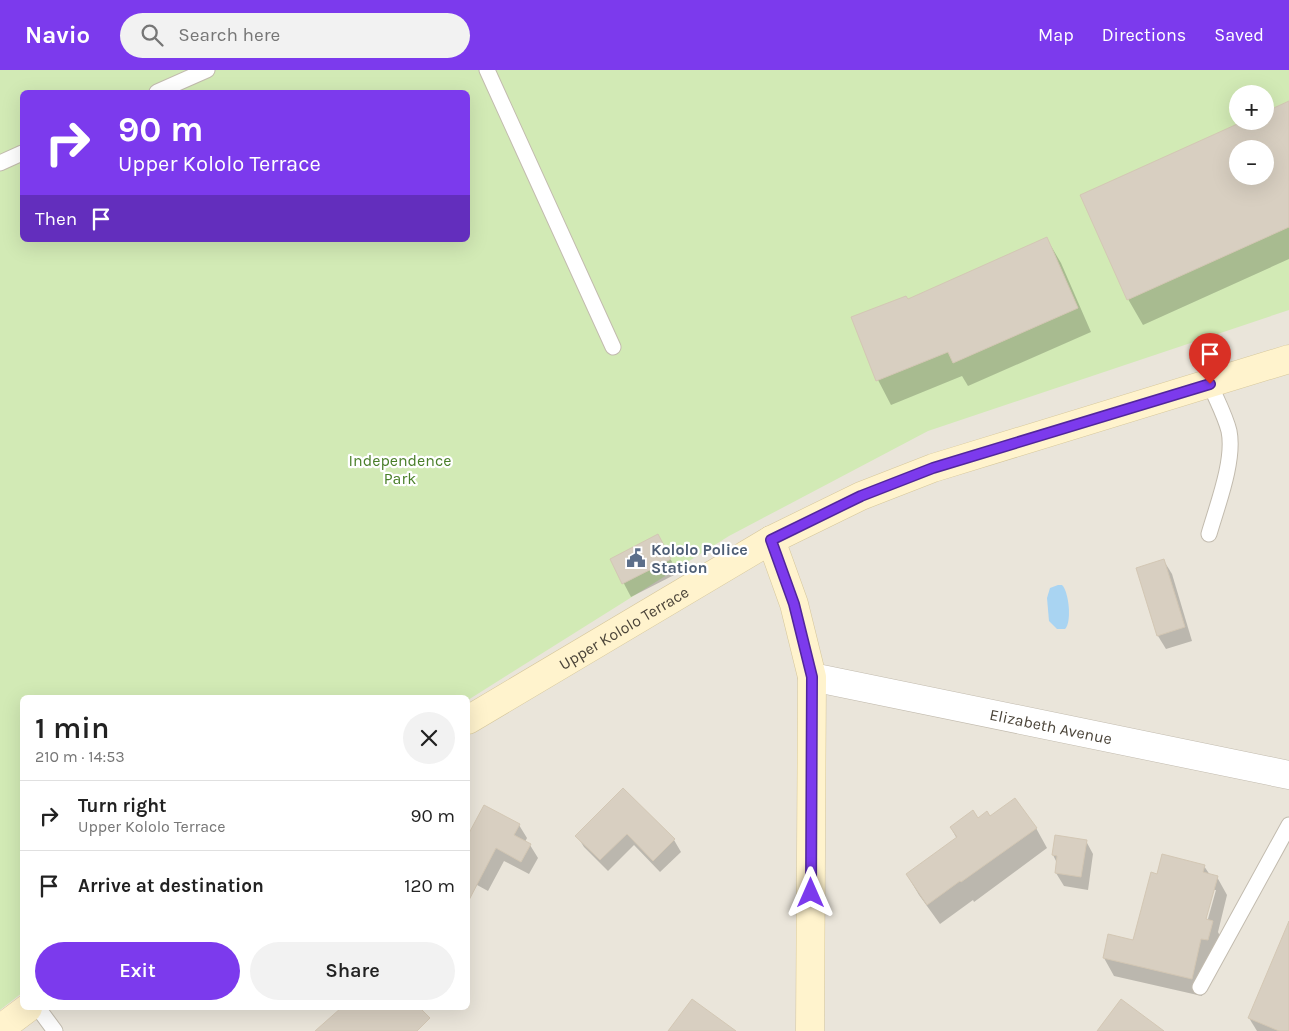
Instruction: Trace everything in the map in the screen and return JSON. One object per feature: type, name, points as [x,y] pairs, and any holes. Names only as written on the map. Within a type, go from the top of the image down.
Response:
[{"type":"main road","name":"Upper Kololo Terrace","points":[[470,719],[771,540],[861,496],[933,468],[1289,359]]},
{"type":"main road","points":[[771,540],[794,604],[812,677],[810,1031]]},
{"type":"main road","points":[[0,1029],[25,1010]]},
{"type":"street","name":"Elizabeth Avenue","points":[[812,677],[1289,775]]},
{"type":"lane","points":[[162,90],[207,70]]},
{"type":"lane","points":[[487,70],[613,347]]},
{"type":"lane","points":[[0,163],[20,154]]},
{"type":"lane","points":[[1209,534],[1229,461],[1230,446],[1228,431],[1210,384]]},
{"type":"lane","points":[[1200,987],[1289,826]]},
{"type":"lane","points":[[39,1010],[55,1031]]},
{"type":"shaded area","points":[[0,70],[1289,70],[1289,1031],[0,1031]]},
{"type":"green space","name":"Independence Park","points":[[0,70],[1289,70],[1289,310],[928,431],[729,536],[470,699],[470,695],[20,695],[20,995],[0,1010]]},
{"type":"water","points":[[1062,585],[1068,600],[1069,614],[1065,629],[1057,629],[1049,621],[1047,598],[1050,588]]},
{"type":"building","points":[[1289,101],[1289,227],[1127,300],[1080,195],[1229,128],[1229,130],[1274,130],[1274,108]]},
{"type":"building","points":[[1047,237],[1078,308],[953,363],[948,352],[876,381],[851,317],[906,296],[908,299]]},
{"type":"building","points":[[658,534],[671,559],[622,584],[610,559]]},
{"type":"building","points":[[1164,559],[1185,627],[1157,636],[1136,568]]},
{"type":"building","points":[[623,788],[675,839],[653,861],[627,834],[600,860],[575,836]]},
{"type":"building","points":[[1015,798],[1037,828],[927,905],[906,874],[957,837],[950,827],[973,810],[978,818],[987,811],[990,816]]},
{"type":"building","points":[[484,805],[520,824],[514,835],[531,844],[521,862],[496,848],[470,898],[470,831]]},
{"type":"building","points":[[1055,835],[1087,840],[1081,877],[1055,873],[1057,856],[1052,855]]},
{"type":"building","points":[[1162,854],[1205,865],[1203,872],[1218,876],[1206,919],[1213,921],[1208,940],[1201,939],[1192,979],[1103,958],[1108,934],[1133,940],[1151,872],[1157,874]]},
{"type":"building","points":[[1289,921],[1289,1031],[1279,1031],[1248,1018]]},
{"type":"building","points":[[692,999],[736,1031],[668,1031]]},
{"type":"building","points":[[1121,999],[1164,1031],[1097,1031]]},
{"type":"building","points":[[339,1010],[422,1010],[430,1018],[417,1031],[315,1031]]},
{"type":"place","name":"Kololo Police Station","points":[[636,558]]},
{"type":"route","points":[[811,893],[812,677],[794,604],[771,540],[861,496],[933,468],[1210,384]]}]
